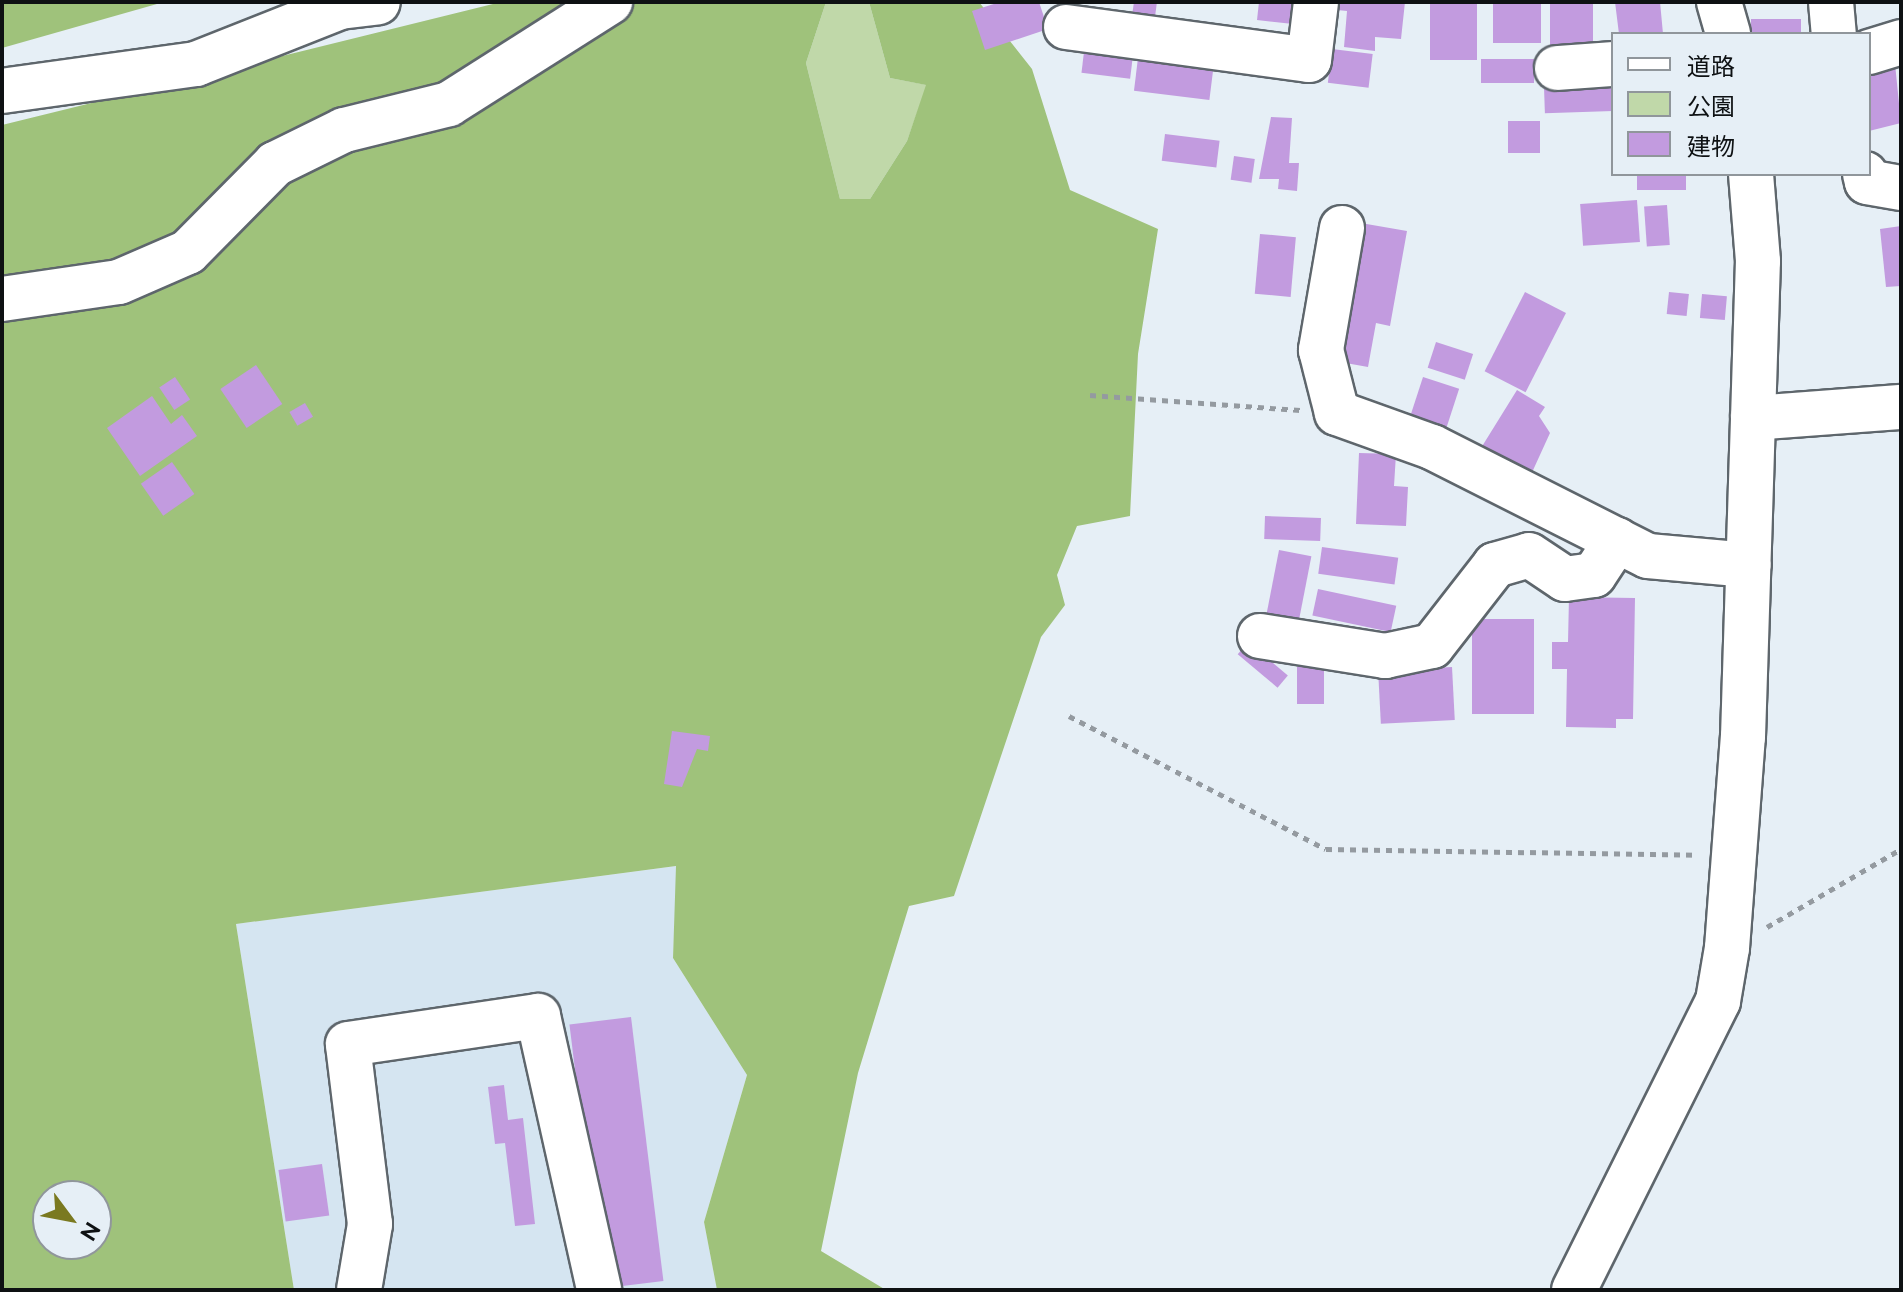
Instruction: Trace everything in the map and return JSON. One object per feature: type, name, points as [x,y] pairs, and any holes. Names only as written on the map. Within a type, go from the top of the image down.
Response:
[{"type":"street","points":[[2,91],[196,64],[340,7],[378,2]]},
{"type":"street","points":[[2,299],[119,282],[188,252],[275,164],[344,130],[449,104],[610,2]]},
{"type":"street","points":[[1066,27],[1309,60],[1316,2]]},
{"type":"street","points":[[1719,2],[1727,32]]},
{"type":"street","points":[[1831,2],[1834,32]]},
{"type":"street","points":[[1871,51],[1901,42]]},
{"type":"street","points":[[1557,68],[1611,64]]},
{"type":"street","points":[[1574,1290],[1718,1001],[1727,948],[1735,854],[1749,565],[1758,261],[1751,176]]},
{"type":"street","points":[[1866,176],[1867,182],[1901,188]]},
{"type":"street","points":[[1342,228],[1321,350],[1337,413],[1432,447],[1648,556],[1749,565]]},
{"type":"street","points":[[1753,418],[1901,407]]},
{"type":"street","points":[[1260,636],[1385,656],[1432,646],[1495,565],[1529,555],[1565,579],[1594,575],[1617,540]]},
{"type":"street","points":[[359,1290],[370,1224],[348,1044],[538,1016],[599,1290]]},
{"type":"path","points":[[1090,395],[1337,413]]},
{"type":"path","points":[[1069,716],[1326,849],[1460,857],[1735,854]]},
{"type":"path","points":[[1727,948],[1901,849]]},
{"type":"shaded area","points":[[677,866],[673,958],[747,1075],[704,1222],[717,1290],[294,1290],[236,924]]},
{"type":"green space","points":[[2,2],[164,2],[2,48]]},
{"type":"green space","points":[[501,2],[826,2],[806,63],[840,199],[870,199],[907,141],[926,85],[890,78],[869,2],[979,2],[1032,69],[1070,190],[1158,229],[1138,354],[1130,516],[1077,526],[1057,575],[1065,605],[1041,637],[954,896],[909,906],[858,1073],[821,1251],[886,1290],[717,1290],[704,1222],[747,1075],[673,958],[676,866],[236,924],[294,1290],[2,1290],[2,125]]},
{"type":"green space","points":[[826,2],[869,2],[890,78],[927,85],[907,141],[870,199],[840,199],[806,63]]},
{"type":"building","points":[[1000,2],[1039,2],[1048,29],[985,50],[972,11]]},
{"type":"building","points":[[1134,2],[1157,2],[1154,24],[1131,22]]},
{"type":"building","points":[[1259,2],[1296,2],[1293,24],[1257,20]]},
{"type":"building","points":[[1328,2],[1405,2],[1401,39],[1375,37],[1375,51],[1344,47],[1347,11],[1327,9]]},
{"type":"building","points":[[1430,2],[1477,2],[1477,60],[1430,60]]},
{"type":"building","points":[[1493,2],[1541,2],[1541,43],[1493,43]]},
{"type":"building","points":[[1550,2],[1593,2],[1593,58],[1550,58]]},
{"type":"building","points":[[1615,2],[1660,2],[1663,32],[1619,32]]},
{"type":"building","points":[[1751,19],[1801,19],[1801,32],[1751,32]]},
{"type":"building","points":[[1085,44],[1134,50],[1130,79],[1081,73]]},
{"type":"building","points":[[1332,49],[1373,54],[1369,88],[1328,83]]},
{"type":"building","points":[[1138,58],[1213,67],[1209,100],[1134,91]]},
{"type":"building","points":[[1481,59],[1534,59],[1534,83],[1481,83]]},
{"type":"building","points":[[1895,64],[1901,123],[1871,130],[1871,70]]},
{"type":"building","points":[[1611,86],[1611,111],[1545,113],[1544,88]]},
{"type":"building","points":[[1271,117],[1292,118],[1289,163],[1299,163],[1297,191],[1278,189],[1279,179],[1259,179]]},
{"type":"building","points":[[1508,121],[1540,121],[1540,153],[1508,153]]},
{"type":"building","points":[[1165,134],[1220,141],[1216,168],[1162,161]]},
{"type":"building","points":[[1234,156],[1255,159],[1251,183],[1231,180]]},
{"type":"building","points":[[1637,176],[1686,176],[1686,190],[1637,190]]},
{"type":"building","points":[[1637,200],[1640,242],[1583,246],[1580,204]]},
{"type":"building","points":[[1667,205],[1670,245],[1647,247],[1644,207]]},
{"type":"building","points":[[1355,222],[1407,231],[1390,326],[1376,323],[1368,367],[1329,360]]},
{"type":"building","points":[[1901,226],[1901,286],[1886,287],[1880,229]]},
{"type":"building","points":[[1260,234],[1296,237],[1291,297],[1255,294]]},
{"type":"building","points":[[1525,292],[1566,313],[1526,392],[1485,371]]},
{"type":"building","points":[[1669,292],[1689,294],[1687,316],[1667,314]]},
{"type":"building","points":[[1702,294],[1727,296],[1725,320],[1700,318]]},
{"type":"building","points":[[1436,342],[1473,354],[1465,380],[1428,368]]},
{"type":"building","points":[[256,365],[282,404],[247,428],[220,389]]},
{"type":"building","points":[[175,377],[190,399],[174,410],[159,388]]},
{"type":"building","points":[[1423,377],[1459,389],[1442,441],[1406,429]]},
{"type":"building","points":[[1517,390],[1545,407],[1539,416],[1550,433],[1529,479],[1481,448]]},
{"type":"building","points":[[152,396],[171,424],[182,415],[197,436],[140,476],[107,428]]},
{"type":"building","points":[[305,403],[313,417],[297,426],[289,412]]},
{"type":"building","points":[[1359,453],[1396,454],[1394,486],[1408,487],[1406,526],[1356,524]]},
{"type":"building","points":[[172,462],[194,494],[163,516],[141,484]]},
{"type":"building","points":[[1265,516],[1321,518],[1320,541],[1264,539]]},
{"type":"building","points":[[1322,547],[1398,558],[1394,584],[1318,574]]},
{"type":"building","points":[[1279,550],[1311,556],[1299,620],[1267,614]]},
{"type":"building","points":[[1318,589],[1396,606],[1391,632],[1312,615]]},
{"type":"building","points":[[1569,597],[1635,598],[1633,719],[1616,719],[1616,728],[1566,727],[1567,669],[1552,669],[1552,642],[1568,642]]},
{"type":"building","points":[[1472,619],[1534,619],[1534,714],[1472,714]]},
{"type":"building","points":[[1248,642],[1288,675],[1278,688],[1238,654]]},
{"type":"building","points":[[1297,667],[1324,667],[1324,704],[1297,704]]},
{"type":"building","points":[[1452,667],[1455,720],[1381,724],[1378,671]]},
{"type":"building","points":[[672,731],[710,736],[708,751],[697,749],[682,787],[664,784]]},
{"type":"building","points":[[631,1017],[663,1281],[602,1289],[569,1025]]},
{"type":"building","points":[[504,1085],[508,1120],[523,1118],[535,1224],[515,1226],[505,1143],[495,1144],[488,1087]]},
{"type":"building","points":[[322,1164],[329,1215],[286,1222],[278,1170]]}]
